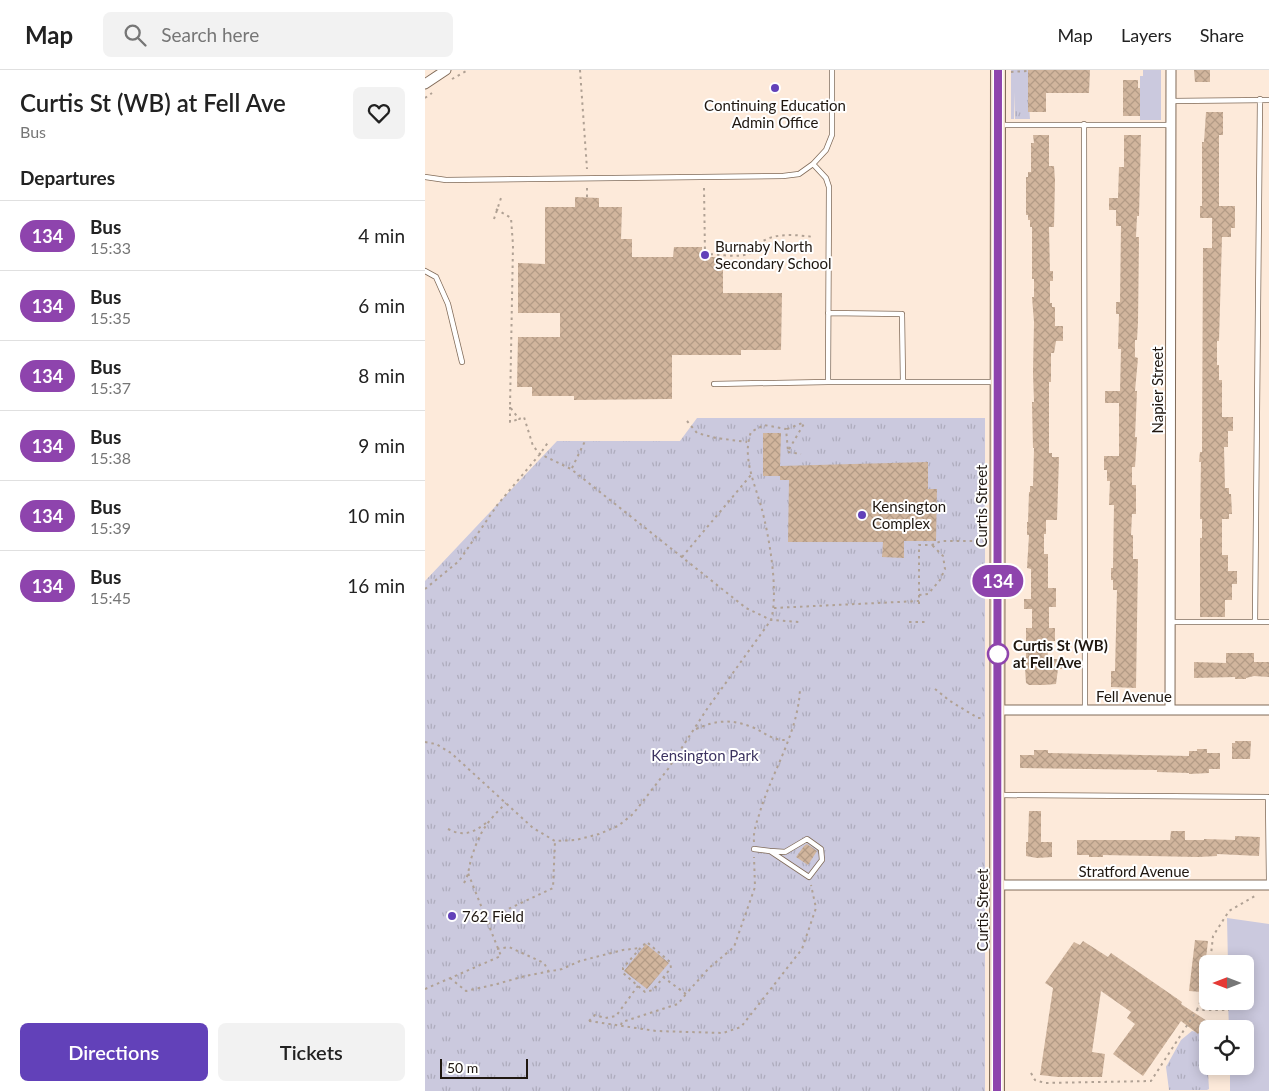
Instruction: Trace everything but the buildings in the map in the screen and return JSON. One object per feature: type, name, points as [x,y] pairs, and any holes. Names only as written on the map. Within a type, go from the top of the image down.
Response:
[{"type":"street","points":[[425,84],[446,70]]},
{"type":"street","name":"Napier Street","points":[[1170,710],[1171,70]]},
{"type":"street","name":"Curtis Street","points":[[997,1091],[998,125],[1004,71]]},
{"type":"street","name":"Fell Avenue","points":[[998,710],[1269,710]]},
{"type":"street","name":"Stratford Avenue","points":[[998,885],[1269,885]]},
{"type":"lane","points":[[425,177],[446,180],[783,176],[799,174],[813,164],[826,150],[832,135],[832,70]]},
{"type":"lane","points":[[1255,622],[1260,99]]},
{"type":"lane","points":[[1171,101],[1269,100]]},
{"type":"lane","points":[[1084,124],[1085,710]]},
{"type":"lane","points":[[998,125],[1170,125]]},
{"type":"lane","points":[[813,164],[826,178],[829,187],[828,382]]},
{"type":"lane","points":[[425,271],[436,278],[448,304],[462,362]]},
{"type":"lane","points":[[828,313],[902,314],[903,382]]},
{"type":"lane","points":[[713,384],[997,382]]},
{"type":"lane","points":[[1171,622],[1269,622]]},
{"type":"lane","points":[[998,795],[1268,798],[1269,880]]},
{"type":"lane","points":[[754,849],[785,852],[807,839],[821,850],[821,860],[809,877],[770,851]]},
{"type":"path","points":[[580,70],[588,172]]},
{"type":"path","points":[[1004,71],[1029,71]]},
{"type":"path","points":[[587,188],[587,198]]},
{"type":"path","points":[[704,188],[705,254],[739,256],[748,254],[771,237],[784,235],[814,237]]},
{"type":"path","points":[[494,219],[502,195]]},
{"type":"path","points":[[496,210],[511,218],[513,245],[510,422],[525,417],[533,446],[540,454],[571,469],[746,608],[771,620],[800,622]]},
{"type":"path","points":[[510,407],[519,419]]},
{"type":"path","points":[[687,421],[697,433],[716,438],[747,442]]},
{"type":"path","points":[[425,742],[436,744],[451,753],[533,828],[555,841],[576,840],[599,834],[618,826],[633,814],[668,769],[771,620],[774,608],[771,554],[767,529],[751,475],[747,442],[751,432],[764,424],[786,429],[805,422],[788,451]]},
{"type":"path","points":[[786,429],[788,451]]},
{"type":"path","points":[[571,469],[586,439]]},
{"type":"path","points":[[425,589],[459,561],[498,504],[549,441]]},
{"type":"path","points":[[788,451],[801,454]]},
{"type":"path","points":[[682,557],[751,475]]},
{"type":"path","points":[[919,545],[932,545],[941,541],[984,540]]},
{"type":"path","points":[[919,541],[919,604]]},
{"type":"path","points":[[919,596],[928,594],[940,580],[945,569],[943,556],[932,545]]},
{"type":"path","points":[[774,608],[919,600]]},
{"type":"path","points":[[909,622],[927,622]]},
{"type":"path","points":[[935,689],[949,701],[978,718],[983,718]]},
{"type":"path","points":[[621,1025],[622,1022],[678,1004],[709,968],[734,947],[755,887],[753,835],[762,802],[798,715],[800,690]]},
{"type":"path","points":[[694,729],[711,722],[733,722],[751,727],[777,740],[788,740]]},
{"type":"path","points":[[448,829],[456,833],[468,834],[488,821],[506,803]]},
{"type":"path","points":[[464,883],[477,839],[488,821]]},
{"type":"path","points":[[487,924],[506,910],[553,888],[555,841]]},
{"type":"path","points":[[425,989],[501,956],[468,873]]},
{"type":"path","points":[[639,985],[616,1016],[605,1018],[595,1015],[589,1020],[656,1031],[723,1034],[741,1027],[802,949],[816,908],[812,890]]},
{"type":"path","points":[[1212,955],[1213,936],[1229,911],[1261,892]]},
{"type":"path","points":[[648,943],[670,962],[671,968],[653,990],[645,992],[623,972],[623,968],[640,948],[648,943]]},
{"type":"path","points":[[497,949],[509,947],[544,963],[549,972]]},
{"type":"path","points":[[450,978],[466,991],[562,969],[579,961],[640,948]]},
{"type":"path","points":[[663,977],[686,994]]},
{"type":"path","points":[[1031,1073],[1035,1080],[1045,1083],[1151,1081],[1199,1005]]},
{"type":"green space","points":[[1011,70],[1028,70],[1028,92],[1014,92],[1014,119],[1011,119]]},
{"type":"green space","points":[[1143,70],[1161,70],[1161,120],[1140,120],[1140,76],[1143,76]]},
{"type":"green space","points":[[1014,92],[1028,92],[1030,119],[1015,119]]},
{"type":"green space","name":"Kensington Park","points":[[697,418],[985,418],[985,1091],[425,1091],[425,581],[557,441],[680,441]]},
{"type":"green space","points":[[1227,918],[1269,924],[1269,1091],[1230,1091],[1230,1075],[1254,1075],[1254,1020],[1229,1020],[1228,1010],[1254,1010],[1254,955],[1228,955]]},
{"type":"green space","points":[[1192,1031],[1199,1032],[1199,1075],[1208,1075],[1209,1089],[1169,1090],[1166,1067],[1181,1040]]},
{"type":"bus line","name":"134","points":[[997,1091],[998,70]]},
{"type":"place","name":"Continuing Education Admin Office","points":[[775,88]]},
{"type":"place","name":"Burnaby North Secondary School","points":[[705,255]]},
{"type":"place","name":"Kensington Complex","points":[[862,515]]},
{"type":"place","name":"Curtis St (WB) at Fell Ave","points":[[998,654]]},
{"type":"place","name":"762 Field","points":[[452,916]]}]
